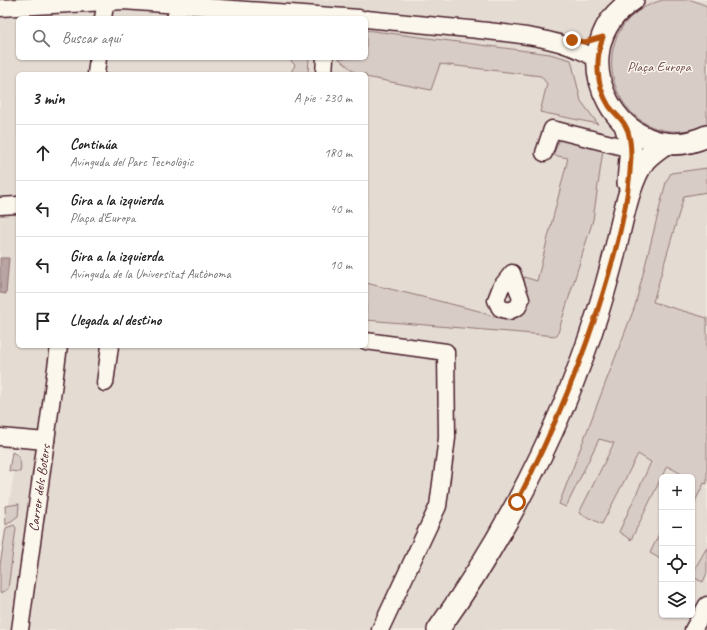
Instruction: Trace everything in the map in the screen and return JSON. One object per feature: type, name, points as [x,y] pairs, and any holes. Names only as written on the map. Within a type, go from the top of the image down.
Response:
[{"type":"main road","points":[[633,0],[618,13],[603,37],[598,60],[599,79],[604,96],[613,112],[625,125],[644,137],[666,143],[685,143],[707,136]]},
{"type":"main road","points":[[438,630],[501,532],[552,430],[569,391],[612,264],[627,202],[631,150],[625,125]]},
{"type":"main road","points":[[627,202],[645,160],[666,143]]},
{"type":"street","points":[[103,16],[106,1]]},
{"type":"street","points":[[0,8],[123,1],[178,11],[325,16]]},
{"type":"street","points":[[368,19],[511,34],[555,41],[585,42],[603,37]]},
{"type":"street","points":[[555,41],[584,52],[598,60]]},
{"type":"street","points":[[96,72],[98,60]]},
{"type":"street","points":[[324,72],[325,60]]},
{"type":"street","points":[[544,153],[552,129],[631,150]]},
{"type":"street","points":[[0,206],[16,205]]},
{"type":"street","points":[[368,341],[446,352],[447,438],[438,506],[380,630]]},
{"type":"street","name":"Carrer dels Boters","points":[[20,630],[59,348]]},
{"type":"street","points":[[105,383],[110,348]]},
{"type":"street","points":[[0,437],[46,441]]},
{"type":"street","points":[[693,630],[707,605]]},
{"type":"shaded area","points":[[0,0],[707,0],[707,630],[0,630],[0,561],[18,449],[0,448]]},
{"type":"shaded area","points":[[0,258],[9,258],[6,294],[0,293]]},
{"type":"green space","name":"Plaça Europa","points":[[663,0],[692,0],[707,6],[707,124],[675,131],[649,125],[628,109],[616,86],[612,61],[617,36],[634,14]]},
{"type":"green space","points":[[368,30],[550,54],[571,60],[581,101],[598,124],[540,112],[547,84],[541,76],[440,64],[431,90],[368,77],[368,72],[355,72],[340,60],[368,60]]},
{"type":"green space","points":[[290,60],[309,60],[308,72],[291,72],[295,65]]},
{"type":"green space","points":[[560,139],[603,150],[593,220],[557,336],[368,320],[368,283],[479,311],[497,318],[508,318],[526,311],[529,297],[524,285],[524,277],[537,281],[568,158],[553,155]]},
{"type":"green space","points":[[707,168],[707,192],[684,196],[653,302],[707,318],[707,484],[704,483],[695,502],[695,474],[682,474],[667,466],[663,474],[659,474],[659,482],[631,540],[619,532],[651,462],[638,454],[602,524],[579,513],[614,443],[599,439],[566,507],[559,504],[635,306],[666,182],[671,173]]},
{"type":"green space","points":[[12,452],[17,455],[20,460],[20,472],[9,471]]},
{"type":"green space","points":[[19,504],[18,516],[6,525],[5,506]]},
{"type":"green space","points":[[14,525],[16,528],[8,589],[0,593],[0,565],[6,528]]},
{"type":"green space","points":[[659,534],[659,558],[650,553]]},
{"type":"green space","points":[[707,547],[707,573],[703,582],[695,578],[695,569]]},
{"type":"route","points":[[517,502],[533,471],[569,391],[612,264],[627,202],[631,145],[625,125],[610,107],[600,84],[598,54],[603,37],[585,42],[572,40]]}]
